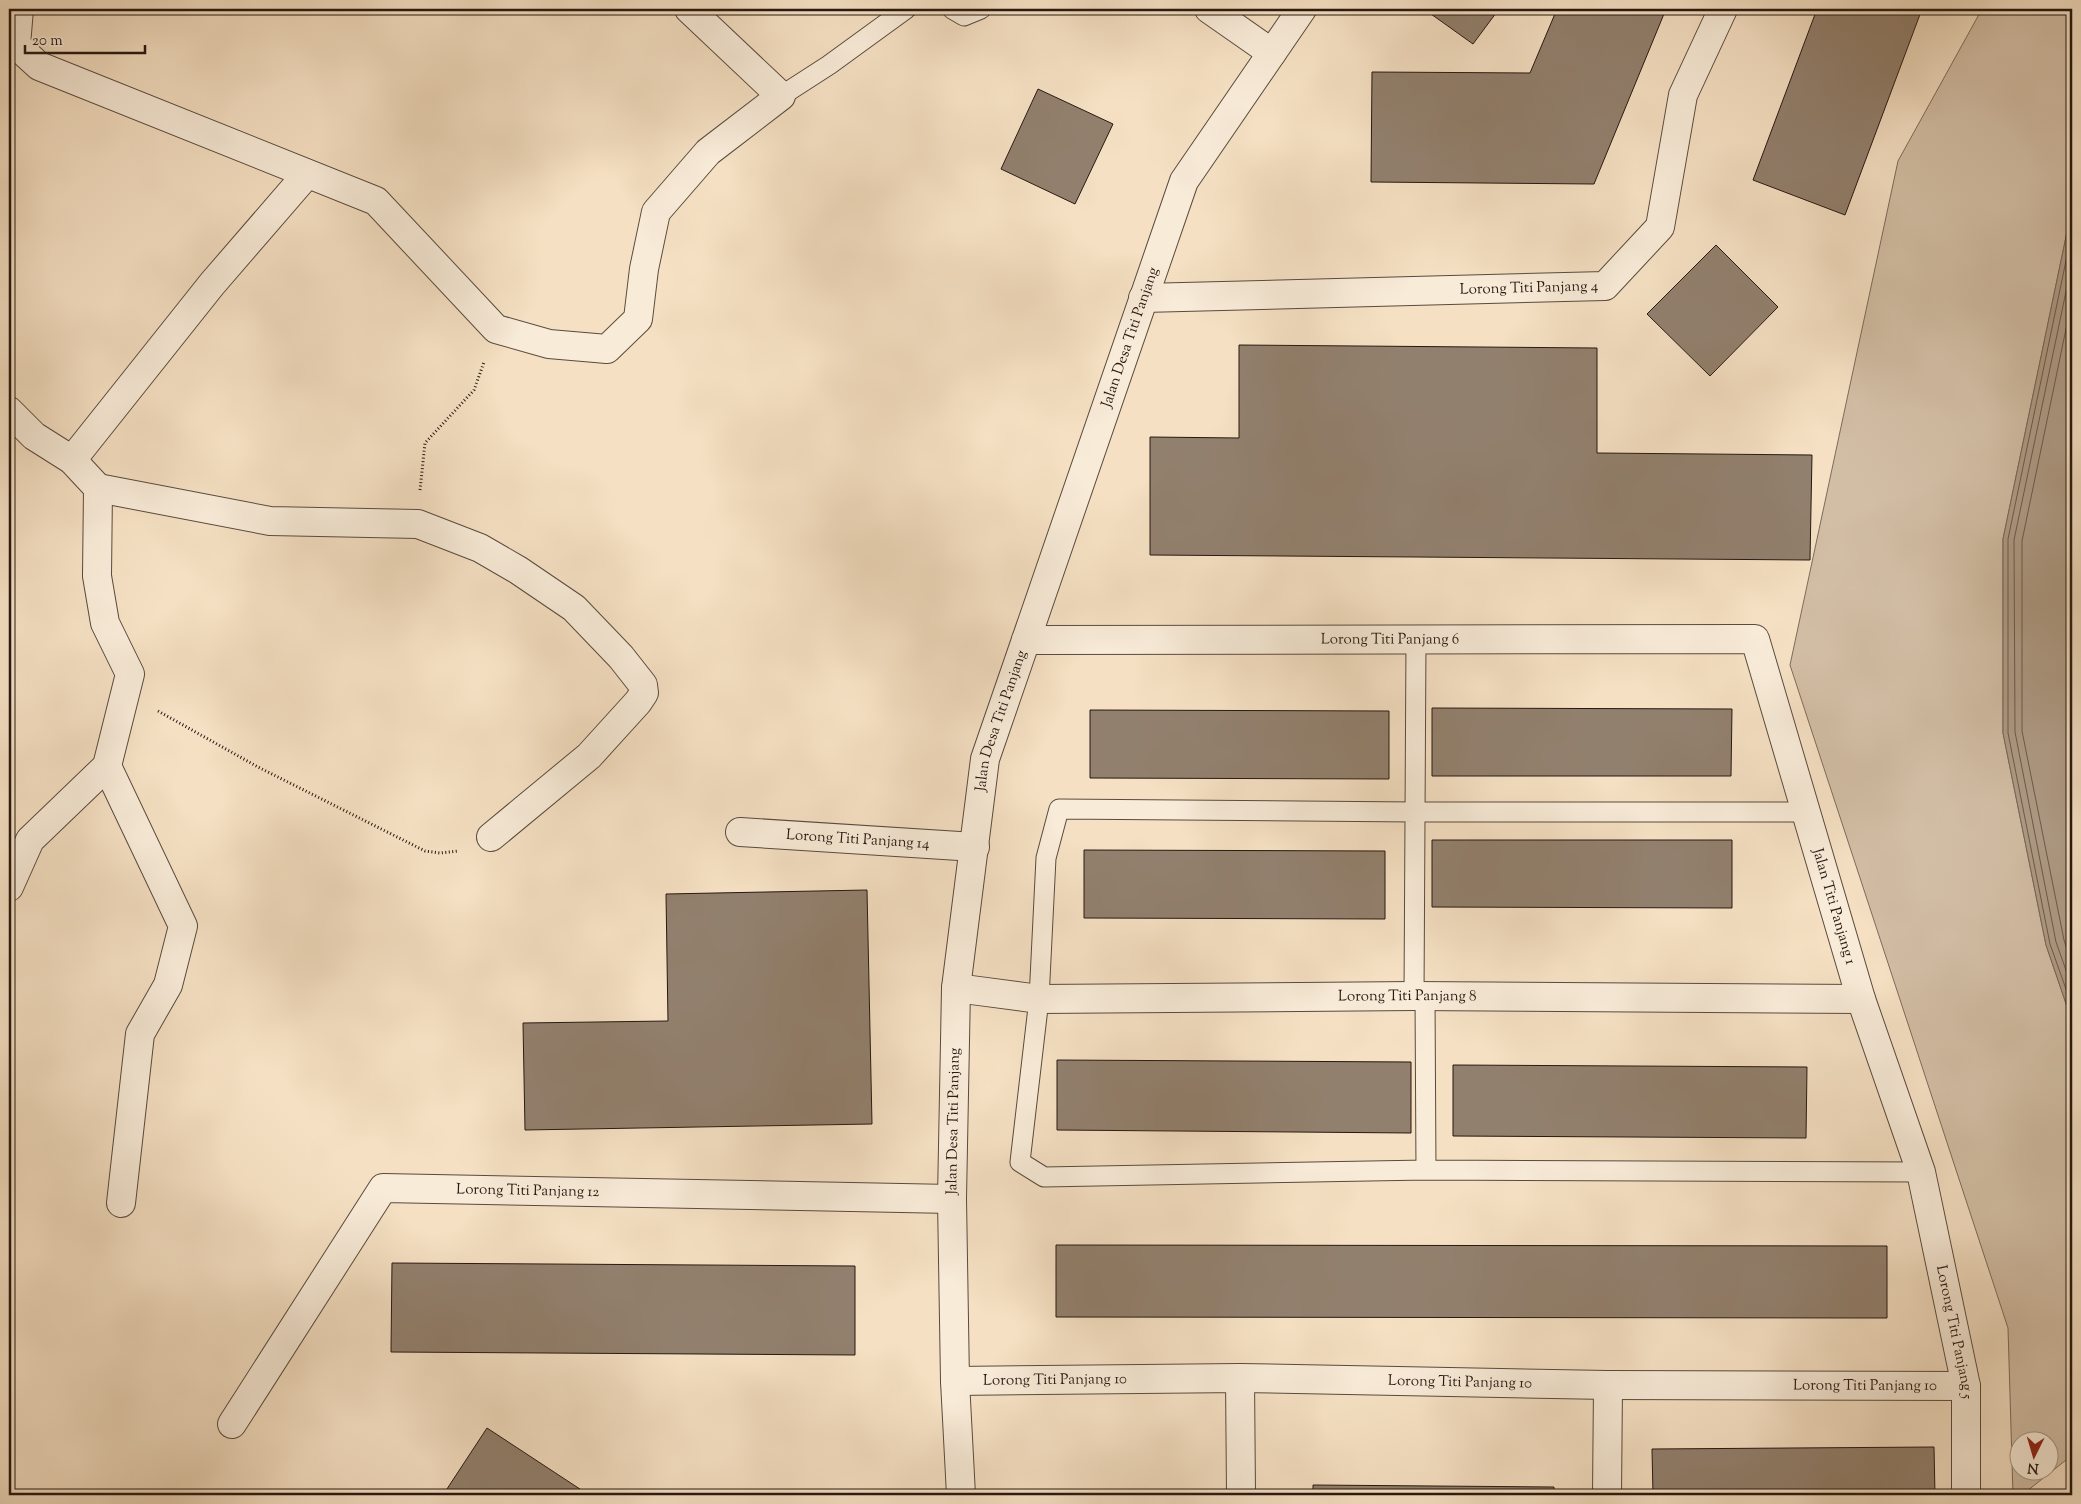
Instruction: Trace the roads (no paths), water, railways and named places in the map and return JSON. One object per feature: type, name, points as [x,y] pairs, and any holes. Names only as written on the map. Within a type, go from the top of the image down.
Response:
[{"type":"street","points":[[19,9],[16,45],[39,66],[376,201],[496,329],[549,344],[607,349],[638,319],[644,269],[656,212],[708,152],[781,96],[689,9]]},
{"type":"street","points":[[1209,9],[1272,53]]},
{"type":"street","name":"Jalan Desa Titi Panjang","points":[[961,1495],[955,1381],[952,1199],[956,988],[985,759],[1184,181],[1302,9]]},
{"type":"street","name":"Lorong Titi Panjang 4","points":[[1143,298],[1606,286],[1660,227],[1683,95],[1724,9]]},
{"type":"street","points":[[72,460],[212,284],[308,174]]},
{"type":"street","points":[[9,411],[34,436],[72,460],[98,488],[270,521],[418,524],[480,548],[518,570],[574,608],[621,657],[645,689],[638,702],[589,756],[491,837]]},
{"type":"street","points":[[9,887],[30,840],[107,766],[130,674],[105,623],[97,576],[98,488]]},
{"type":"street","name":"Lorong Titi Panjang 6","points":[[1026,640],[1755,639]]},
{"type":"street","name":"Jalan Titi Panjang 1","points":[[1755,639],[1861,1000],[1921,1172]]},
{"type":"street","points":[[107,766],[183,926],[168,985],[140,1034],[121,1203]]},
{"type":"street","name":"Lorong Titi Panjang 14","points":[[740,832],[975,847]]},
{"type":"street","name":"Lorong Titi Panjang 8","points":[[956,988],[1039,999],[1420,996],[1861,1000]]},
{"type":"street","name":"Lorong Titi Panjang 5","points":[[1921,1172],[1966,1386],[1966,1495]]},
{"type":"street","name":"Lorong Titi Panjang 12","points":[[232,1424],[383,1188],[952,1199]]},
{"type":"street","points":[[1240,1378],[1241,1495]]},
{"type":"street","name":"Lorong Titi Panjang 10","points":[[955,1381],[1240,1378],[1608,1386],[1966,1386]]},
{"type":"street","points":[[1607,1495],[1608,1386]]},
{"type":"lane","points":[[781,96],[829,65],[906,9]]},
{"type":"lane","points":[[952,9],[964,16],[981,9]]},
{"type":"lane","points":[[1416,639],[1415,812],[1426,1170]]},
{"type":"lane","points":[[1805,812],[1415,812],[1059,809],[1046,858],[1039,999],[1020,1162],[1044,1177],[1426,1170],[1921,1172]]},
{"type":"water","points":[[2072,208],[2072,1021],[2046,945],[2003,733],[2003,539]]}]
